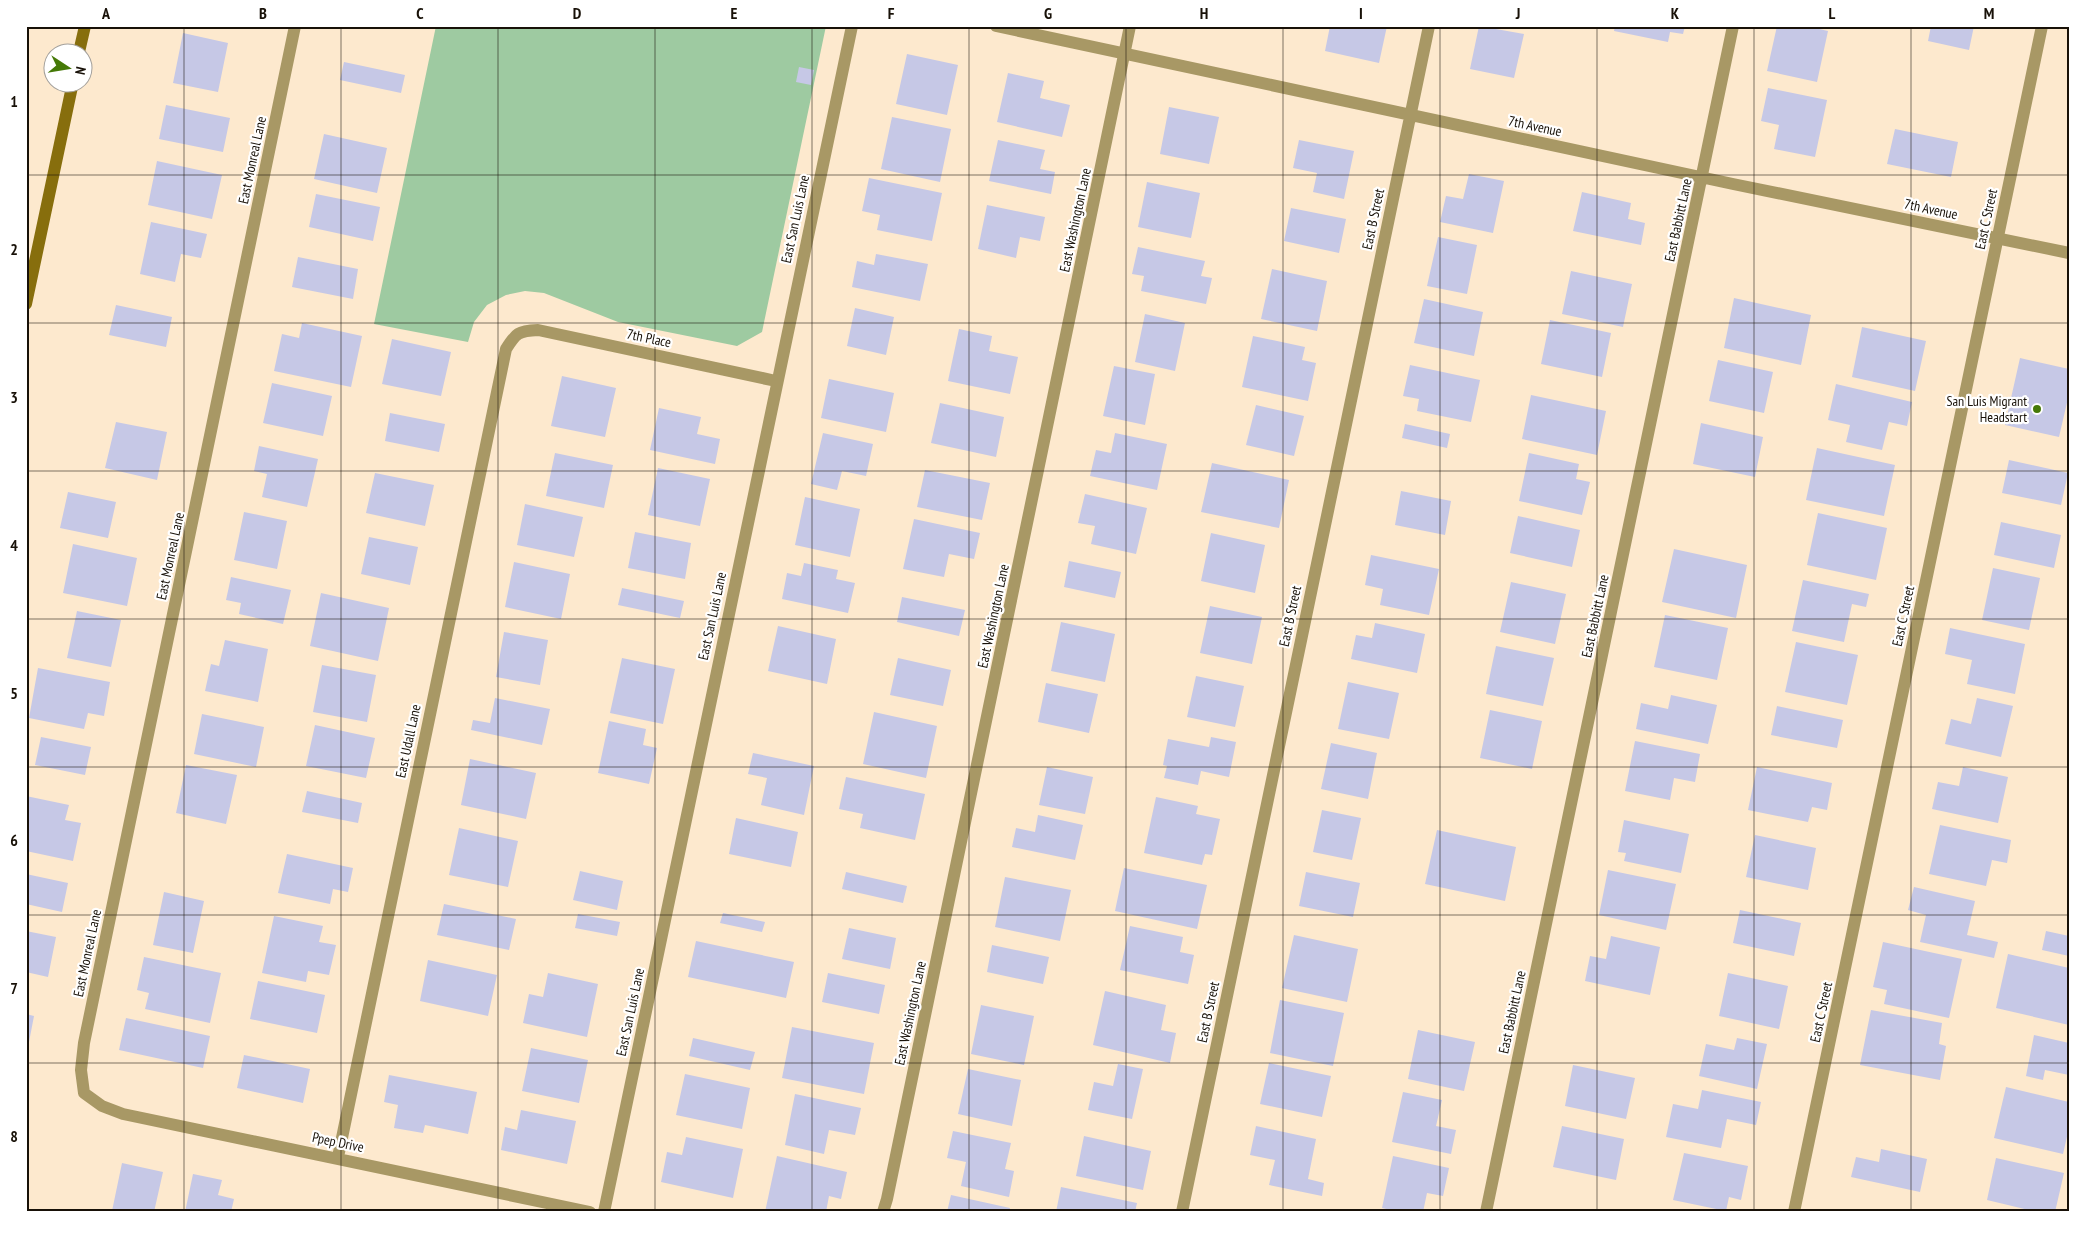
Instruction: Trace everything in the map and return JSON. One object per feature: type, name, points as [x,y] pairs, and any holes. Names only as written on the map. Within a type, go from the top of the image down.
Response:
[{"type":"main road","points":[[81,42],[85,26]]},
{"type":"main road","points":[[26,304],[71,92]]},
{"type":"street","name":"East Monreal Lane","points":[[84,1093],[80,1070],[84,1043],[295,26]]},
{"type":"street","name":"East San Luis Lane","points":[[604,1212],[776,381],[852,26]]},
{"type":"street","name":"7th Avenue","points":[[996,26],[1702,177],[2069,253]]},
{"type":"street","name":"East Washington Lane","points":[[883,1212],[1130,26]]},
{"type":"street","name":"East B Street","points":[[1182,1212],[1429,26]]},
{"type":"street","name":"East Babbitt Lane","points":[[1486,1212],[1733,26]]},
{"type":"street","name":"East C Street","points":[[1794,1212],[2042,26]]},
{"type":"street","name":"7th Place","points":[[515,334],[526,330],[538,330],[776,381]]},
{"type":"street","name":"East Udall Lane","points":[[338,1158],[502,364],[506,349],[515,334]]},
{"type":"street","name":"Ppep Drive","points":[[84,1093],[102,1106],[123,1114],[590,1212]]},
{"type":"green space","points":[[436,26],[826,26],[762,332],[737,346],[618,322],[544,293],[525,291],[506,295],[487,305],[474,322],[468,342],[374,324]]},
{"type":"building","points":[[1330,26],[1387,26],[1379,63],[1325,51]]},
{"type":"building","points":[[1479,26],[1524,34],[1514,78],[1470,69]]},
{"type":"building","points":[[1615,26],[1685,26],[1683,34],[1670,32],[1668,42],[1614,31]]},
{"type":"building","points":[[1777,26],[1806,26],[1828,31],[1817,82],[1767,71]]},
{"type":"building","points":[[1931,26],[1974,26],[1969,50],[1928,41]]},
{"type":"building","points":[[183,33],[228,43],[218,92],[173,83]]},
{"type":"building","points":[[907,54],[958,65],[947,115],[896,104]]},
{"type":"building","points":[[344,62],[405,75],[401,93],[340,80]]},
{"type":"building","points":[[799,67],[814,70],[811,85],[796,82]]},
{"type":"building","points":[[1008,73],[1044,81],[1040,98],[1070,105],[1062,137],[997,122]]},
{"type":"building","points":[[1768,88],[1827,100],[1815,157],[1774,149],[1779,125],[1761,121]]},
{"type":"building","points":[[166,105],[230,118],[223,152],[159,139]]},
{"type":"building","points":[[1169,107],[1219,117],[1209,164],[1160,154]]},
{"type":"building","points":[[892,117],[951,129],[940,182],[881,169]]},
{"type":"building","points":[[1895,129],[1958,142],[1951,177],[1887,164]]},
{"type":"building","points":[[324,134],[387,148],[377,193],[314,179]]},
{"type":"building","points":[[998,140],[1045,150],[1040,169],[1055,172],[1051,194],[989,181]]},
{"type":"building","points":[[1299,140],[1354,151],[1344,199],[1313,192],[1317,173],[1293,168]]},
{"type":"building","points":[[157,161],[222,175],[212,219],[148,205]]},
{"type":"building","points":[[1469,174],[1504,181],[1493,233],[1440,222],[1446,196],[1463,199]]},
{"type":"building","points":[[869,178],[942,193],[932,241],[877,230],[880,215],[862,211]]},
{"type":"building","points":[[1147,182],[1200,193],[1191,238],[1138,227]]},
{"type":"building","points":[[1582,192],[1631,203],[1628,219],[1645,223],[1641,245],[1573,231]]},
{"type":"building","points":[[316,194],[380,207],[373,241],[309,227]]},
{"type":"building","points":[[987,205],[1045,217],[1040,241],[1020,237],[1016,258],[978,249]]},
{"type":"building","points":[[1291,208],[1346,219],[1339,253],[1284,241]]},
{"type":"building","points":[[151,222],[207,234],[201,258],[181,254],[175,282],[140,274]]},
{"type":"building","points":[[1438,237],[1477,245],[1467,294],[1427,286]]},
{"type":"building","points":[[1138,247],[1205,261],[1201,276],[1212,278],[1206,304],[1141,291],[1144,276],[1132,274]]},
{"type":"building","points":[[876,254],[928,264],[920,301],[852,287],[857,261],[874,265]]},
{"type":"building","points":[[298,257],[358,269],[353,299],[292,287]]},
{"type":"building","points":[[1272,269],[1327,281],[1317,331],[1261,319]]},
{"type":"building","points":[[1571,271],[1632,284],[1623,327],[1562,314]]},
{"type":"building","points":[[1734,298],[1811,315],[1801,365],[1724,348]]},
{"type":"building","points":[[1424,299],[1483,312],[1474,356],[1414,343]]},
{"type":"building","points":[[116,305],[172,317],[166,347],[109,335]]},
{"type":"building","points":[[855,308],[894,317],[886,355],[847,346]]},
{"type":"building","points":[[1145,314],[1185,323],[1175,371],[1135,362]]},
{"type":"building","points":[[1550,320],[1611,333],[1602,377],[1541,364]]},
{"type":"building","points":[[302,323],[362,336],[351,387],[274,371],[282,334],[299,338]]},
{"type":"building","points":[[1862,327],[1926,341],[1915,391],[1852,377]]},
{"type":"building","points":[[959,329],[992,336],[989,351],[1018,357],[1010,394],[948,381]]},
{"type":"building","points":[[1253,336],[1305,347],[1302,360],[1316,363],[1308,401],[1242,387]]},
{"type":"building","points":[[392,339],[451,352],[441,396],[382,384]]},
{"type":"building","name":"San Luis Migrant Headstart","points":[[2020,358],[2069,369],[2069,394],[2059,437],[2005,425]]},
{"type":"building","points":[[1718,360],[1773,372],[1764,413],[1709,401]]},
{"type":"building","points":[[1410,365],[1480,380],[1471,422],[1417,411],[1419,399],[1403,396]]},
{"type":"building","points":[[1114,366],[1155,374],[1145,425],[1103,416]]},
{"type":"building","points":[[562,376],[616,388],[605,437],[551,426]]},
{"type":"building","points":[[829,379],[894,393],[886,432],[821,418]]},
{"type":"building","points":[[272,383],[332,396],[323,436],[263,423]]},
{"type":"building","points":[[1836,384],[1912,402],[1907,426],[1889,422],[1882,450],[1846,442],[1850,425],[1828,420]]},
{"type":"building","points":[[1531,395],[1606,411],[1597,455],[1522,439]]},
{"type":"building","points":[[940,403],[1004,417],[996,457],[931,443]]},
{"type":"building","points":[[1256,405],[1304,416],[1294,456],[1246,445]]},
{"type":"building","points":[[659,408],[701,417],[697,434],[720,439],[715,464],[650,450]]},
{"type":"building","points":[[390,413],[445,424],[439,452],[385,441]]},
{"type":"building","points":[[116,422],[167,432],[157,480],[105,468]]},
{"type":"building","points":[[1701,423],[1763,437],[1755,477],[1693,464]]},
{"type":"building","points":[[1405,424],[1450,434],[1447,448],[1402,438]]},
{"type":"building","points":[[823,433],[873,444],[866,476],[842,471],[837,490],[811,484]]},
{"type":"building","points":[[1115,433],[1167,444],[1157,490],[1090,476],[1096,450],[1111,453]]},
{"type":"building","points":[[259,446],[318,459],[307,507],[262,497],[267,474],[254,471]]},
{"type":"building","points":[[1817,448],[1895,465],[1884,516],[1806,500]]},
{"type":"building","points":[[555,453],[613,465],[604,508],[546,496]]},
{"type":"building","points":[[1529,453],[1579,464],[1576,479],[1590,482],[1582,515],[1519,501]]},
{"type":"building","points":[[2009,460],[2068,473],[2061,505],[2002,493]]},
{"type":"building","points":[[1212,463],[1289,480],[1279,528],[1201,512]]},
{"type":"building","points":[[658,468],[710,479],[700,526],[648,515]]},
{"type":"building","points":[[925,470],[990,483],[982,520],[917,507]]},
{"type":"building","points":[[375,473],[434,485],[425,526],[366,513]]},
{"type":"building","points":[[1401,491],[1451,501],[1445,535],[1395,525]]},
{"type":"building","points":[[68,492],[116,502],[108,538],[60,528]]},
{"type":"building","points":[[1085,494],[1147,508],[1136,554],[1091,544],[1095,526],[1078,523]]},
{"type":"building","points":[[805,497],[860,509],[850,557],[795,545]]},
{"type":"building","points":[[525,504],[583,517],[574,557],[517,545]]},
{"type":"building","points":[[244,512],[287,521],[277,569],[234,560]]},
{"type":"building","points":[[1818,513],[1887,528],[1876,580],[1807,565]]},
{"type":"building","points":[[1518,516],[1580,530],[1572,567],[1510,553]]},
{"type":"building","points":[[914,519],[980,533],[974,559],[949,554],[944,577],[903,569]]},
{"type":"building","points":[[2001,522],[2061,535],[2054,568],[1994,555]]},
{"type":"building","points":[[635,532],[691,543],[685,579],[628,568]]},
{"type":"building","points":[[1211,533],[1265,545],[1255,593],[1201,581]]},
{"type":"building","points":[[369,537],[418,547],[410,585],[361,574]]},
{"type":"building","points":[[73,544],[137,558],[127,606],[63,593]]},
{"type":"building","points":[[1674,549],[1747,565],[1736,618],[1662,602]]},
{"type":"building","points":[[1371,555],[1439,569],[1429,615],[1380,605],[1383,589],[1365,585]]},
{"type":"building","points":[[1069,561],[1121,572],[1115,598],[1064,587]]},
{"type":"building","points":[[514,562],[570,574],[561,619],[505,607]]},
{"type":"building","points":[[804,563],[838,570],[836,579],[855,583],[848,613],[782,599],[787,573],[801,576]]},
{"type":"building","points":[[1993,568],[2040,578],[2029,630],[1982,620]]},
{"type":"building","points":[[231,577],[291,590],[283,624],[239,614],[241,603],[226,600]]},
{"type":"building","points":[[1803,580],[1869,594],[1866,607],[1852,604],[1844,642],[1792,631]]},
{"type":"building","points":[[1511,582],[1566,594],[1555,644],[1500,632]]},
{"type":"building","points":[[622,588],[684,601],[680,618],[618,605]]},
{"type":"building","points":[[321,593],[389,608],[378,661],[310,646]]},
{"type":"building","points":[[902,597],[965,610],[959,636],[897,622]]},
{"type":"building","points":[[1210,606],[1262,617],[1252,664],[1200,653]]},
{"type":"building","points":[[77,611],[121,620],[111,667],[67,658]]},
{"type":"building","points":[[1665,615],[1728,628],[1717,680],[1654,667]]},
{"type":"building","points":[[1061,622],[1115,634],[1105,682],[1051,671]]},
{"type":"building","points":[[1375,623],[1425,634],[1417,673],[1351,659],[1356,635],[1372,638]]},
{"type":"building","points":[[778,626],[836,639],[827,684],[768,671]]},
{"type":"building","points":[[1950,628],[2025,644],[2015,694],[1967,684],[1972,660],[1945,654]]},
{"type":"building","points":[[504,632],[548,640],[540,685],[496,677]]},
{"type":"building","points":[[225,640],[268,649],[258,702],[205,691],[211,664],[219,666]]},
{"type":"building","points":[[1796,642],[1858,655],[1847,705],[1785,692]]},
{"type":"building","points":[[1496,646],[1554,658],[1543,706],[1486,694]]},
{"type":"building","points":[[622,658],[675,669],[663,724],[610,713]]},
{"type":"building","points":[[898,658],[951,670],[943,706],[890,695]]},
{"type":"building","points":[[322,665],[376,675],[367,722],[313,712]]},
{"type":"building","points":[[38,668],[110,682],[104,716],[88,713],[84,729],[29,718]]},
{"type":"building","points":[[1196,676],[1244,686],[1235,727],[1187,717]]},
{"type":"building","points":[[1348,682],[1399,693],[1389,739],[1338,729]]},
{"type":"building","points":[[1046,683],[1098,694],[1089,733],[1038,722]]},
{"type":"building","points":[[1671,695],[1717,705],[1708,744],[1636,729],[1641,703],[1668,709]]},
{"type":"building","points":[[495,698],[550,709],[542,745],[471,730],[473,720],[490,723]]},
{"type":"building","points":[[1977,698],[2013,706],[2001,757],[1945,744],[1951,719],[1971,724]]},
{"type":"building","points":[[1777,706],[1843,720],[1837,748],[1771,735]]},
{"type":"building","points":[[1490,710],[1542,721],[1532,769],[1480,758]]},
{"type":"building","points":[[874,712],[937,726],[926,778],[863,764]]},
{"type":"building","points":[[202,714],[264,727],[256,767],[194,754]]},
{"type":"building","points":[[609,721],[646,729],[643,745],[657,748],[649,784],[598,773]]},
{"type":"building","points":[[315,725],[375,738],[366,778],[306,766]]},
{"type":"building","points":[[41,737],[91,747],[85,775],[35,765]]},
{"type":"building","points":[[1211,737],[1236,742],[1229,777],[1201,771],[1198,785],[1164,778],[1167,766],[1163,765],[1168,739],[1209,747]]},
{"type":"building","points":[[1635,741],[1700,754],[1695,782],[1674,778],[1670,800],[1625,791]]},
{"type":"building","points":[[1331,743],[1377,753],[1368,799],[1321,789]]},
{"type":"building","points":[[753,753],[814,766],[804,815],[761,805],[767,778],[748,774]]},
{"type":"building","points":[[470,759],[536,773],[526,819],[461,805]]},
{"type":"building","points":[[186,765],[237,775],[226,824],[176,813]]},
{"type":"building","points":[[1047,767],[1093,777],[1085,814],[1039,805]]},
{"type":"building","points":[[1757,767],[1832,783],[1827,810],[1812,807],[1808,822],[1748,810]]},
{"type":"building","points":[[1963,767],[2008,777],[1998,823],[1932,809],[1938,782],[1959,786]]},
{"type":"building","points":[[846,777],[925,794],[915,840],[860,828],[863,814],[839,809]]},
{"type":"building","points":[[307,791],[362,803],[358,823],[302,812]]},
{"type":"building","points":[[26,796],[69,805],[65,820],[81,823],[73,861],[26,851]]},
{"type":"building","points":[[1156,797],[1198,806],[1196,814],[1220,819],[1212,855],[1205,854],[1202,865],[1144,853]]},
{"type":"building","points":[[1322,810],[1361,818],[1352,860],[1313,852]]},
{"type":"building","points":[[1038,815],[1083,825],[1075,860],[1012,847],[1016,828],[1035,832]]},
{"type":"building","points":[[736,818],[798,832],[791,867],[729,854]]},
{"type":"building","points":[[1624,820],[1689,834],[1681,873],[1624,861],[1626,853],[1618,852]]},
{"type":"building","points":[[1940,825],[2011,840],[2007,863],[1992,860],[1986,886],[1929,874]]},
{"type":"building","points":[[459,828],[518,841],[508,887],[449,875]]},
{"type":"building","points":[[1437,830],[1516,847],[1505,901],[1425,884]]},
{"type":"building","points":[[1755,835],[1816,848],[1808,890],[1746,877]]},
{"type":"building","points":[[287,854],[353,868],[348,892],[333,889],[330,904],[278,893]]},
{"type":"building","points":[[1124,868],[1207,885],[1197,929],[1115,911]]},
{"type":"building","points":[[1608,870],[1676,884],[1666,930],[1599,915]]},
{"type":"building","points":[[580,871],[623,881],[617,910],[573,900]]},
{"type":"building","points":[[846,872],[907,886],[903,903],[842,889]]},
{"type":"building","points":[[1306,872],[1360,883],[1353,917],[1299,906]]},
{"type":"building","points":[[26,874],[68,883],[62,912],[26,904]]},
{"type":"building","points":[[1005,877],[1071,890],[1060,941],[995,927]]},
{"type":"building","points":[[1914,887],[1975,901],[1967,935],[1998,942],[1994,958],[1920,942],[1926,915],[1908,910]]},
{"type":"building","points":[[164,892],[204,901],[193,953],[153,945]]},
{"type":"building","points":[[444,904],[516,919],[509,950],[437,935]]},
{"type":"building","points":[[1740,910],[1801,923],[1794,956],[1733,943]]},
{"type":"building","points":[[723,913],[765,922],[762,932],[720,923]]},
{"type":"building","points":[[578,914],[620,922],[617,936],[575,928]]},
{"type":"building","points":[[274,916],[323,926],[319,942],[336,945],[329,975],[308,971],[306,982],[262,973]]},
{"type":"building","points":[[1130,926],[1183,937],[1180,952],[1194,955],[1188,984],[1120,970]]},
{"type":"building","points":[[849,928],[896,938],[890,969],[842,959]]},
{"type":"building","points":[[26,931],[56,937],[48,977],[26,972]]},
{"type":"building","points":[[2046,931],[2069,936],[2069,956],[2042,950]]},
{"type":"building","points":[[1294,935],[1358,949],[1347,1002],[1282,988]]},
{"type":"building","points":[[1611,936],[1660,947],[1650,995],[1585,981],[1590,956],[1606,959]]},
{"type":"building","points":[[696,941],[794,962],[786,998],[688,977]]},
{"type":"building","points":[[1883,942],[1962,959],[1949,1018],[1884,1004],[1887,990],[1873,987]]},
{"type":"building","points":[[992,945],[1049,957],[1043,984],[987,972]]},
{"type":"building","points":[[2008,954],[2069,968],[2069,1025],[1996,1008]]},
{"type":"building","points":[[144,957],[221,973],[210,1023],[145,1009],[149,993],[137,990]]},
{"type":"building","points":[[428,960],[497,975],[488,1016],[420,1001]]},
{"type":"building","points":[[548,973],[598,984],[587,1037],[523,1023],[529,994],[543,997]]},
{"type":"building","points":[[828,973],[885,985],[879,1014],[822,1002]]},
{"type":"building","points":[[1728,973],[1788,986],[1779,1029],[1719,1016]]},
{"type":"building","points":[[258,981],[325,995],[317,1033],[250,1019]]},
{"type":"building","points":[[1105,991],[1166,1005],[1161,1030],[1176,1033],[1170,1063],[1093,1045]]},
{"type":"building","points":[[1280,1000],[1344,1013],[1333,1066],[1270,1053]]},
{"type":"building","points":[[981,1005],[1034,1016],[1024,1065],[971,1054]]},
{"type":"building","points":[[1871,1010],[1942,1023],[1939,1044],[1946,1046],[1940,1080],[1860,1065]]},
{"type":"building","points":[[26,1014],[34,1016],[29,1042],[26,1041]]},
{"type":"building","points":[[126,1018],[210,1036],[203,1068],[119,1050]]},
{"type":"building","points":[[792,1027],[874,1043],[864,1094],[782,1078]]},
{"type":"building","points":[[1418,1030],[1475,1042],[1464,1091],[1408,1079]]},
{"type":"building","points":[[2034,1035],[2069,1043],[2069,1075],[2045,1070],[2043,1080],[2026,1076]]},
{"type":"building","points":[[693,1038],[755,1052],[750,1070],[689,1056]]},
{"type":"building","points":[[1737,1038],[1767,1044],[1757,1089],[1699,1076],[1706,1044],[1734,1050]]},
{"type":"building","points":[[531,1048],[588,1060],[579,1103],[522,1091]]},
{"type":"building","points":[[244,1055],[310,1069],[303,1103],[237,1088]]},
{"type":"building","points":[[1269,1063],[1331,1076],[1322,1117],[1260,1104]]},
{"type":"building","points":[[1118,1064],[1143,1069],[1132,1119],[1088,1110],[1094,1082],[1113,1086]]},
{"type":"building","points":[[1573,1065],[1635,1078],[1626,1119],[1565,1106]]},
{"type":"building","points":[[968,1069],[1021,1080],[1012,1126],[958,1114]]},
{"type":"building","points":[[685,1074],[750,1088],[742,1129],[676,1115]]},
{"type":"building","points":[[389,1075],[477,1092],[468,1134],[425,1125],[423,1133],[394,1128],[398,1105],[384,1102]]},
{"type":"building","points":[[2006,1087],[2069,1102],[2069,1128],[2063,1154],[1994,1138]]},
{"type":"building","points":[[1702,1090],[1761,1102],[1756,1125],[1727,1119],[1721,1148],[1666,1137],[1673,1104],[1698,1109]]},
{"type":"building","points":[[1403,1092],[1442,1100],[1436,1126],[1456,1130],[1451,1154],[1392,1142]]},
{"type":"building","points":[[795,1094],[861,1108],[855,1135],[829,1130],[824,1154],[785,1145]]},
{"type":"building","points":[[521,1110],[576,1121],[567,1164],[501,1150],[505,1127],[517,1130]]},
{"type":"building","points":[[1256,1126],[1316,1139],[1308,1179],[1324,1183],[1322,1196],[1269,1185],[1275,1160],[1250,1155]]},
{"type":"building","points":[[1562,1126],[1624,1139],[1616,1180],[1553,1167]]},
{"type":"building","points":[[953,1131],[1011,1143],[1005,1169],[1014,1171],[1009,1197],[961,1186],[966,1162],[947,1158]]},
{"type":"building","points":[[1084,1136],[1151,1151],[1143,1190],[1076,1176]]},
{"type":"building","points":[[686,1137],[743,1149],[733,1198],[661,1182],[667,1152],[682,1155]]},
{"type":"building","points":[[1881,1149],[1927,1159],[1920,1192],[1851,1177],[1856,1157],[1879,1162]]},
{"type":"building","points":[[1684,1153],[1748,1166],[1741,1200],[1729,1197],[1726,1211],[1673,1200]]},
{"type":"building","points":[[777,1156],[847,1172],[841,1199],[829,1196],[826,1212],[765,1212]]},
{"type":"building","points":[[1393,1156],[1449,1168],[1443,1196],[1427,1193],[1423,1212],[1399,1212],[1382,1208]]},
{"type":"building","points":[[1996,1158],[2064,1173],[2055,1212],[2037,1212],[1987,1200]]},
{"type":"building","points":[[122,1163],[163,1172],[154,1212],[112,1211]]},
{"type":"building","points":[[193,1174],[222,1180],[218,1195],[234,1199],[231,1212],[185,1212]]},
{"type":"building","points":[[1061,1187],[1137,1203],[1135,1212],[1056,1212]]},
{"type":"building","points":[[951,1195],[1010,1208],[1009,1212],[947,1212]]},
{"type":"place","name":"San Luis Migrant Headstart","points":[[2037,409]]}]
